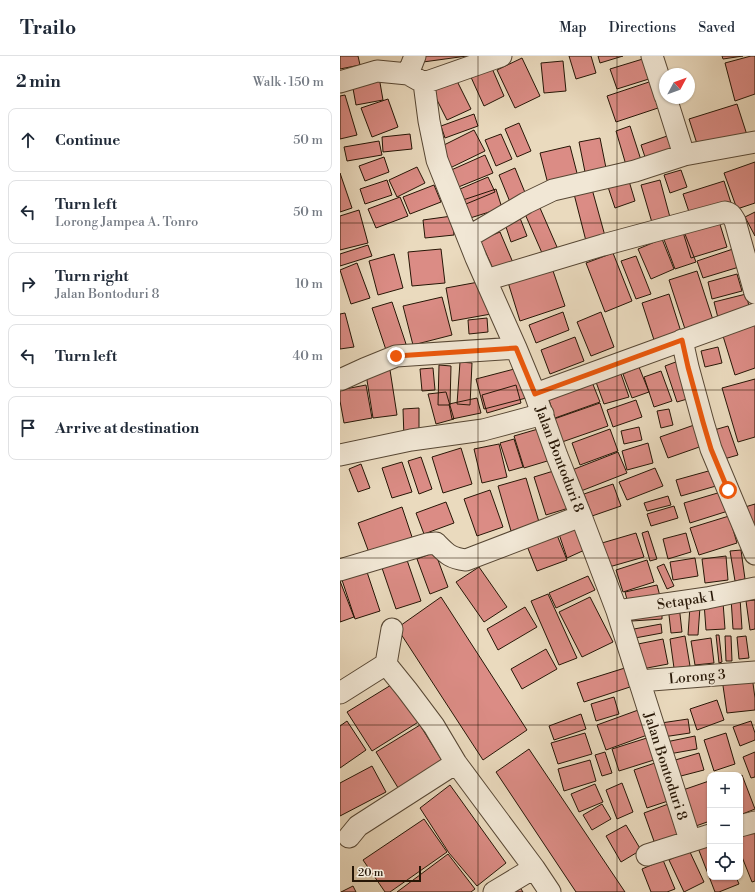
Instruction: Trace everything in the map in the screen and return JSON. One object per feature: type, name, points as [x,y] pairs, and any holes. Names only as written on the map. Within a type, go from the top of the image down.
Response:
[{"type":"street","points":[[340,82],[375,64],[415,71],[501,56]]},
{"type":"street","points":[[652,56],[659,78]]},
{"type":"street","name":"Jalan Bontoduri 8","points":[[415,71],[438,160],[476,258],[535,394],[557,456],[581,516],[616,611],[690,840]]},
{"type":"street","points":[[667,104],[684,155]]},
{"type":"street","points":[[468,237],[526,202],[553,190],[635,171],[684,155],[755,142]]},
{"type":"street","points":[[486,280],[721,212],[729,213],[732,216],[750,250],[752,283],[755,293]]},
{"type":"street","points":[[535,394],[755,314]]},
{"type":"street","points":[[682,340],[711,449],[755,554]]},
{"type":"street","points":[[340,380],[364,368],[396,356],[516,348]]},
{"type":"street","points":[[340,455],[411,440],[483,430],[543,414]]},
{"type":"street","points":[[340,570],[427,544],[436,543],[448,555],[457,559],[466,560],[581,516]]},
{"type":"street","name":"Setapak 1","points":[[616,611],[707,598],[755,588]]},
{"type":"street","points":[[340,693],[386,664],[392,629]]},
{"type":"street","points":[[386,664],[408,690],[434,726],[456,763],[534,868],[550,892]]},
{"type":"street","name":"Lorong 3","points":[[639,681],[755,672]]},
{"type":"street","points":[[349,837],[358,826],[456,763]]},
{"type":"street","points":[[743,825],[755,822]]},
{"type":"street","points":[[647,855],[707,836]]},
{"type":"street","points":[[494,892],[534,868]]},
{"type":"building","points":[[340,56],[358,56],[360,65],[340,69]]},
{"type":"building","points":[[425,56],[467,56],[423,62]]},
{"type":"building","points":[[569,56],[591,56],[596,73],[576,79]]},
{"type":"building","points":[[598,56],[623,56],[600,63]]},
{"type":"building","points":[[722,56],[743,56],[723,59]]},
{"type":"building","points":[[755,56],[755,94],[735,101],[725,63]]},
{"type":"building","points":[[522,58],[540,96],[515,108],[497,70]]},
{"type":"building","points":[[646,58],[652,78],[617,89],[610,69]]},
{"type":"building","points":[[563,61],[566,91],[544,93],[541,63]]},
{"type":"building","points":[[491,66],[504,96],[484,106],[470,75]]},
{"type":"building","points":[[379,77],[383,100],[356,105],[352,83]]},
{"type":"building","points":[[455,77],[471,109],[447,120],[431,88]]},
{"type":"building","points":[[655,80],[659,92],[659,104],[663,104],[664,106],[616,122],[607,96]]},
{"type":"building","points":[[345,95],[357,135],[340,139],[340,96]]},
{"type":"building","points":[[388,99],[398,127],[372,137],[361,108]]},
{"type":"building","points":[[737,104],[747,135],[699,150],[689,119]]},
{"type":"building","points":[[474,114],[478,126],[445,138],[441,126]]},
{"type":"building","points":[[519,123],[531,151],[517,157],[505,129]]},
{"type":"building","points":[[630,126],[641,160],[626,165],[616,131]]},
{"type":"building","points":[[474,130],[485,151],[450,168],[440,147]]},
{"type":"building","points":[[410,134],[412,149],[383,152],[382,137]]},
{"type":"building","points":[[501,134],[512,159],[496,166],[485,140]]},
{"type":"building","points":[[673,134],[679,152],[647,163],[641,145]]},
{"type":"building","points":[[600,138],[606,168],[585,172],[579,142]]},
{"type":"building","points":[[379,141],[382,155],[347,161],[344,147]]},
{"type":"building","points":[[570,146],[578,177],[548,184],[540,153]]},
{"type":"building","points":[[485,155],[493,173],[456,188],[449,171]]},
{"type":"building","points":[[384,157],[389,172],[365,181],[359,166]]},
{"type":"building","points":[[755,162],[755,203],[737,209],[724,173]]},
{"type":"building","points":[[417,167],[425,183],[397,197],[389,180]]},
{"type":"building","points":[[515,168],[526,195],[510,202],[499,175]]},
{"type":"building","points":[[681,170],[687,187],[670,193],[664,175]]},
{"type":"building","points":[[340,173],[352,208],[340,212]]},
{"type":"building","points":[[488,177],[495,192],[466,204],[460,189]]},
{"type":"building","points":[[387,180],[392,195],[365,204],[360,189]]},
{"type":"building","points":[[660,180],[671,221],[653,226],[641,185]]},
{"type":"building","points":[[629,181],[635,201],[615,208],[608,187]]},
{"type":"building","points":[[724,181],[732,206],[691,218],[683,194]]},
{"type":"building","points":[[434,185],[441,202],[410,214],[403,197]]},
{"type":"building","points":[[496,189],[502,208],[467,219],[460,201]]},
{"type":"building","points":[[592,189],[605,236],[586,241],[574,194]]},
{"type":"building","points":[[400,197],[408,216],[376,228],[368,209]]},
{"type":"building","points":[[540,208],[557,247],[542,253],[525,214]]},
{"type":"building","points":[[359,210],[368,243],[340,250],[340,216]]},
{"type":"building","points":[[755,212],[755,236],[745,217]]},
{"type":"building","points":[[452,216],[454,235],[425,238],[423,220]]},
{"type":"building","points":[[520,218],[527,236],[511,242],[505,224]]},
{"type":"building","points":[[718,218],[727,247],[691,258],[682,229]]},
{"type":"building","points":[[683,229],[696,262],[675,269],[663,237]]},
{"type":"building","points":[[500,232],[514,265],[495,273],[480,240]]},
{"type":"building","points":[[662,239],[674,269],[651,279],[638,249]]},
{"type":"building","points":[[368,245],[372,256],[340,266],[340,254]]},
{"type":"building","points":[[441,249],[445,283],[412,286],[408,252]]},
{"type":"building","points":[[733,249],[739,267],[703,278],[697,261]]},
{"type":"building","points":[[613,253],[632,301],[605,312],[586,263]]},
{"type":"building","points":[[394,254],[403,288],[378,295],[369,261]]},
{"type":"building","points":[[636,256],[651,294],[636,299],[621,261]]},
{"type":"building","points":[[357,263],[370,298],[351,304],[340,270]]},
{"type":"building","points":[[551,265],[565,306],[520,321],[507,279]]},
{"type":"building","points":[[697,271],[713,320],[685,329],[669,280]]},
{"type":"building","points":[[737,274],[742,291],[712,299],[708,282]]},
{"type":"building","points":[[484,281],[491,314],[452,321],[446,288]]},
{"type":"building","points":[[669,294],[682,335],[655,343],[642,303]]},
{"type":"building","points":[[746,294],[750,310],[718,318],[714,302]]},
{"type":"building","points":[[442,297],[452,335],[413,345],[403,306]]},
{"type":"building","points":[[392,302],[406,344],[386,350],[372,308]]},
{"type":"building","points":[[563,312],[569,330],[536,343],[529,325]]},
{"type":"building","points":[[601,312],[614,347],[591,356],[577,322]]},
{"type":"building","points":[[345,313],[354,347],[340,349],[340,314]]},
{"type":"building","points":[[487,318],[488,332],[469,334],[468,320]]},
{"type":"building","points":[[755,325],[755,368],[735,375],[723,336]]},
{"type":"building","points":[[575,337],[584,361],[550,374],[541,350]]},
{"type":"building","points":[[718,347],[722,363],[705,367],[701,351]]},
{"type":"building","points":[[681,360],[694,397],[677,402],[665,366]]},
{"type":"building","points":[[460,362],[472,363],[470,405],[457,404]]},
{"type":"building","points":[[439,365],[451,366],[450,405],[438,405]]},
{"type":"building","points":[[522,367],[530,397],[484,409],[476,379]]},
{"type":"building","points":[[639,367],[649,392],[632,398],[623,374]]},
{"type":"building","points":[[433,368],[435,390],[422,391],[420,369]]},
{"type":"building","points":[[390,370],[397,415],[373,418],[366,374]]},
{"type":"building","points":[[661,371],[672,401],[654,407],[644,377]]},
{"type":"building","points":[[621,374],[629,397],[604,404],[596,382]]},
{"type":"building","points":[[755,379],[755,437],[738,442],[722,388]]},
{"type":"building","points":[[592,382],[600,402],[555,418],[548,397]]},
{"type":"building","points":[[366,385],[372,418],[344,423],[340,401],[340,390]]},
{"type":"building","points":[[516,385],[521,403],[487,413],[482,395]]},
{"type":"building","points":[[446,392],[454,419],[436,424],[428,394]]},
{"type":"building","points":[[477,398],[481,413],[452,419],[449,404]]},
{"type":"building","points":[[636,400],[642,417],[613,427],[607,410]]},
{"type":"building","points":[[600,403],[608,426],[562,442],[554,419]]},
{"type":"building","points":[[419,408],[419,438],[404,438],[403,409]]},
{"type":"building","points":[[669,409],[673,425],[661,428],[657,411]]},
{"type":"building","points":[[697,424],[705,445],[668,458],[660,437]]},
{"type":"building","points":[[728,426],[738,455],[724,459],[714,430]]},
{"type":"building","points":[[545,427],[554,459],[524,468],[514,436]]},
{"type":"building","points":[[639,427],[642,440],[624,444],[621,431]]},
{"type":"building","points":[[610,429],[618,451],[580,465],[572,443]]},
{"type":"building","points":[[514,439],[523,467],[509,471],[500,443]]},
{"type":"building","points":[[648,443],[653,463],[627,470],[622,451]]},
{"type":"building","points":[[499,444],[507,477],[482,483],[474,449]]},
{"type":"building","points":[[461,448],[472,484],[443,493],[432,457]]},
{"type":"building","points":[[618,452],[627,473],[581,491],[572,470]]},
{"type":"building","points":[[421,457],[432,489],[419,494],[408,461]]},
{"type":"building","points":[[402,462],[412,492],[392,498],[382,468]]},
{"type":"building","points":[[361,464],[370,488],[358,492],[349,469]]},
{"type":"building","points":[[655,468],[663,486],[627,500],[619,482]]},
{"type":"building","points":[[560,469],[572,507],[546,515],[534,477]]},
{"type":"building","points":[[712,470],[716,486],[681,496],[676,480]]},
{"type":"building","points":[[526,478],[539,522],[511,531],[498,486]]},
{"type":"building","points":[[613,484],[621,506],[592,516],[584,494]]},
{"type":"building","points":[[490,490],[503,527],[477,536],[464,499]]},
{"type":"building","points":[[721,492],[728,511],[690,523],[684,503]]},
{"type":"building","points":[[668,496],[671,505],[647,511],[644,503]]},
{"type":"building","points":[[446,502],[454,523],[424,534],[416,513]]},
{"type":"building","points":[[755,504],[755,535],[745,507]]},
{"type":"building","points":[[674,506],[678,518],[651,526],[647,514]]},
{"type":"building","points":[[402,507],[414,543],[371,558],[358,523]]},
{"type":"building","points":[[729,516],[737,543],[699,555],[690,528]]},
{"type":"building","points":[[580,526],[589,548],[567,558],[559,534]]},
{"type":"building","points":[[648,531],[657,559],[650,561],[642,533]]},
{"type":"building","points":[[636,533],[644,557],[609,567],[602,543]]},
{"type":"building","points":[[686,533],[691,552],[668,559],[663,539]]},
{"type":"building","points":[[557,535],[567,560],[537,571],[527,546]]},
{"type":"building","points":[[741,550],[745,579],[735,581],[730,551]]},
{"type":"building","points":[[435,552],[448,587],[430,594],[417,559]]},
{"type":"building","points":[[726,556],[728,580],[705,583],[702,559]]},
{"type":"building","points":[[695,558],[698,576],[673,580],[670,562]]},
{"type":"building","points":[[407,560],[421,601],[396,609],[382,568]]},
{"type":"building","points":[[647,560],[654,582],[623,592],[616,570]]},
{"type":"building","points":[[664,564],[674,586],[667,589],[657,567]]},
{"type":"building","points":[[479,567],[507,607],[484,622],[456,582]]},
{"type":"building","points":[[367,572],[380,611],[355,619],[342,580]]},
{"type":"building","points":[[588,576],[595,590],[556,608],[549,593]]},
{"type":"building","points":[[340,581],[354,617],[340,622]]},
{"type":"building","points":[[657,585],[661,600],[629,607],[625,592]]},
{"type":"building","points":[[548,594],[577,658],[559,665],[531,601]]},
{"type":"building","points":[[441,597],[527,730],[483,760],[397,628]]},
{"type":"building","points":[[590,597],[613,642],[582,657],[559,612]]},
{"type":"building","points":[[731,598],[740,598],[742,629],[733,629]]},
{"type":"building","points":[[755,600],[755,629],[750,630],[746,601]]},
{"type":"building","points":[[723,602],[725,629],[706,630],[704,603]]},
{"type":"building","points":[[679,605],[682,632],[671,633],[668,606]]},
{"type":"building","points":[[690,606],[700,607],[698,635],[688,635]]},
{"type":"building","points":[[525,607],[537,627],[498,650],[487,629]]},
{"type":"building","points":[[662,611],[662,619],[632,621],[631,613]]},
{"type":"building","points":[[661,624],[662,633],[635,638],[634,629]]},
{"type":"building","points":[[716,635],[719,635],[722,662],[719,663]]},
{"type":"building","points":[[685,636],[690,666],[674,668],[670,639]]},
{"type":"building","points":[[725,636],[731,636],[732,661],[726,661]]},
{"type":"building","points":[[746,636],[749,658],[739,659],[737,637]]},
{"type":"building","points":[[711,638],[714,663],[695,665],[691,641]]},
{"type":"building","points":[[663,639],[668,664],[642,669],[638,644]]},
{"type":"building","points":[[546,649],[557,669],[522,689],[511,669]]},
{"type":"building","points":[[628,667],[633,686],[584,702],[577,683]]},
{"type":"building","points":[[752,676],[755,710],[727,713],[722,679]]},
{"type":"building","points":[[396,682],[420,721],[372,751],[347,712]]},
{"type":"building","points":[[614,697],[619,714],[596,721],[591,704]]},
{"type":"building","points":[[717,700],[724,720],[697,730],[690,709]]},
{"type":"building","points":[[641,709],[650,734],[606,750],[597,725]]},
{"type":"building","points":[[581,714],[586,729],[554,740],[549,726]]},
{"type":"building","points":[[688,719],[690,733],[663,737],[661,723]]},
{"type":"building","points":[[347,721],[366,750],[340,768],[340,726]]},
{"type":"building","points":[[751,721],[755,733],[755,740],[740,746],[733,727]]},
{"type":"building","points":[[420,725],[444,764],[400,791],[376,752]]},
{"type":"building","points":[[585,733],[592,754],[558,764],[551,743]]},
{"type":"building","points":[[726,733],[735,764],[714,771],[704,740]]},
{"type":"building","points":[[695,736],[697,749],[669,754],[666,742]]},
{"type":"building","points":[[650,737],[657,759],[619,771],[612,749]]},
{"type":"building","points":[[529,749],[625,892],[576,892],[496,772]]},
{"type":"building","points":[[605,752],[612,773],[602,776],[595,755]]},
{"type":"building","points":[[755,752],[755,777],[751,778],[743,757]]},
{"type":"building","points":[[699,753],[704,770],[677,777],[672,761]]},
{"type":"building","points":[[590,760],[596,781],[564,791],[558,769]]},
{"type":"building","points":[[655,763],[668,801],[647,808],[634,770]]},
{"type":"building","points":[[372,766],[386,792],[340,816],[340,783]]},
{"type":"building","points":[[743,778],[755,809],[743,814]]},
{"type":"building","points":[[707,782],[707,822],[693,827],[680,791]]},
{"type":"building","points":[[622,783],[633,812],[617,819],[606,790]]},
{"type":"building","points":[[595,784],[603,802],[579,812],[571,794]]},
{"type":"building","points":[[450,785],[506,863],[477,886],[449,853],[420,808]]},
{"type":"building","points":[[671,803],[682,834],[655,844],[644,813]]},
{"type":"building","points":[[602,804],[611,819],[592,830],[583,815]]},
{"type":"building","points":[[424,819],[447,852],[390,892],[385,892],[363,860]]},
{"type":"building","points":[[626,825],[641,850],[621,862],[606,836]]},
{"type":"building","points":[[755,829],[755,881],[752,882],[743,860],[743,834]]},
{"type":"building","points":[[707,844],[707,871],[698,848]]},
{"type":"building","points":[[689,850],[704,882],[684,892],[669,860]]},
{"type":"building","points":[[448,854],[475,889],[471,892],[397,892]]},
{"type":"building","points":[[663,860],[675,889],[667,892],[651,892],[642,869]]},
{"type":"building","points":[[710,880],[737,880],[739,884],[719,892],[715,892]]},
{"type":"building","points":[[353,886],[356,892],[341,892]]},
{"type":"building","points":[[519,886],[523,892],[511,892]]},
{"type":"route","points":[[396,356],[516,348],[535,394],[682,340],[711,449],[728,490]]}]
